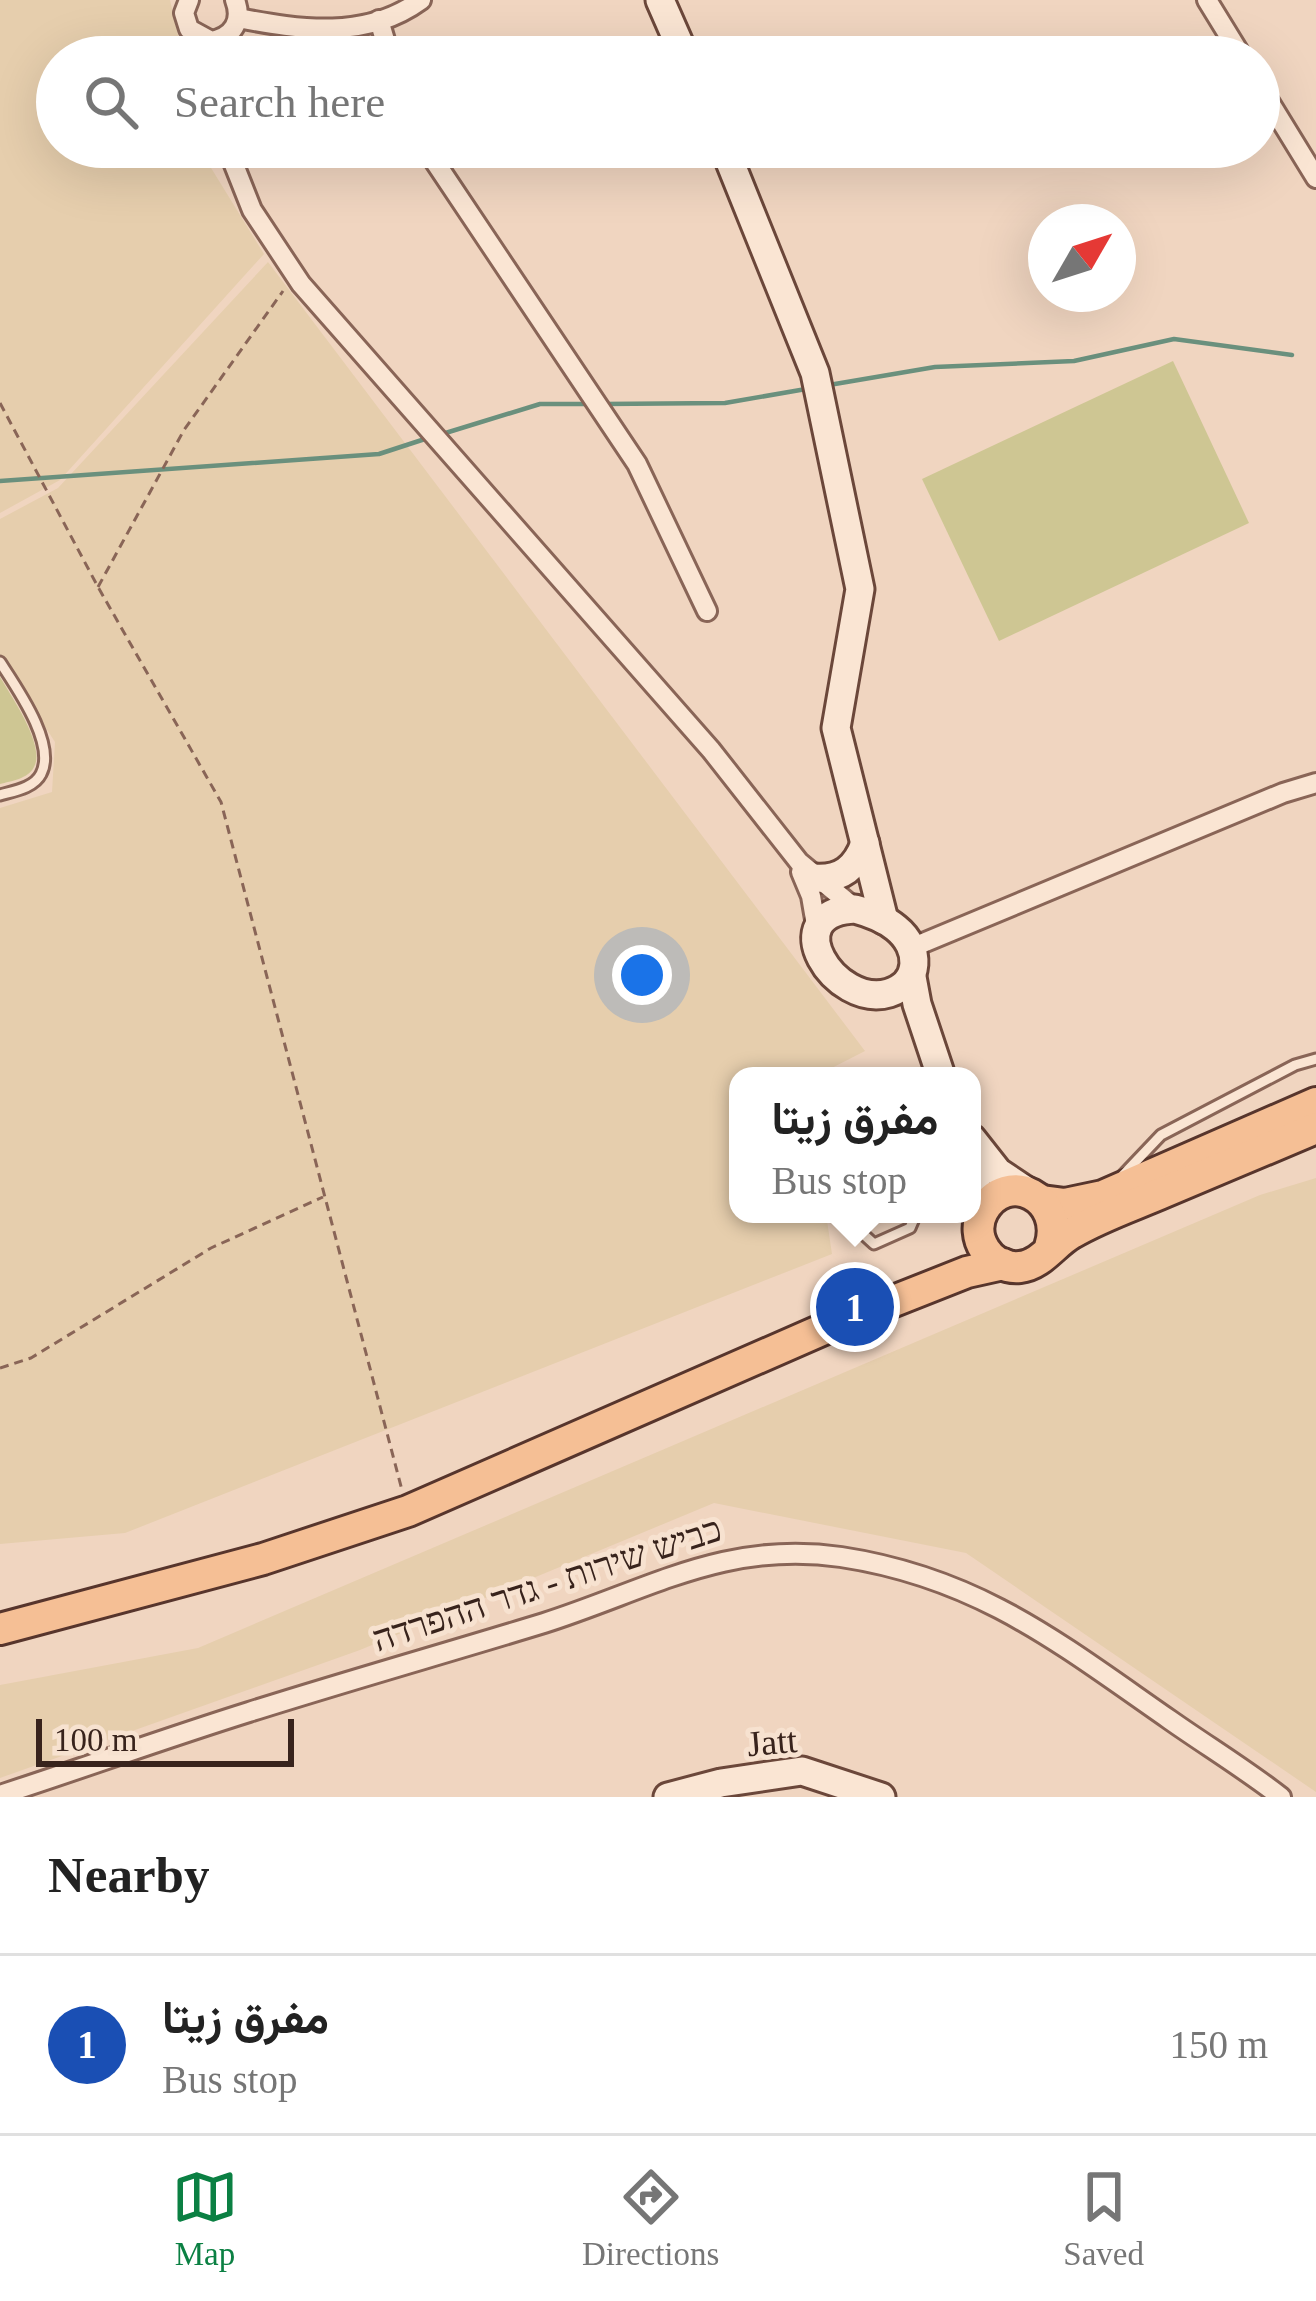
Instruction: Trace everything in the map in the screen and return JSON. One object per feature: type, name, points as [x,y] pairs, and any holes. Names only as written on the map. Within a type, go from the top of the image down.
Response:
[{"type":"main road","points":[[981,1219],[995,1197],[1006,1192],[1065,1204],[1102,1196],[1316,1103]]},
{"type":"main road","points":[[0,1629],[263,1559],[408,1511],[967,1271],[1033,1264],[1051,1246],[1092,1222],[1316,1128]]},
{"type":"main road","points":[[1037,1197],[1054,1222],[1051,1246]]},
{"type":"main road","points":[[833,1325],[945,1263],[960,1252],[978,1223]]},
{"type":"main road","points":[[981,1223],[980,1243],[1003,1264]]},
{"type":"street","points":[[189,0],[184,13],[197,36]]},
{"type":"street","points":[[236,9],[290,28],[333,31],[404,12],[421,0]]},
{"type":"street","points":[[660,0],[676,36]]},
{"type":"street","points":[[1207,0],[1229,36]]},
{"type":"street","points":[[380,20],[384,36]]},
{"type":"street","points":[[1280,119],[1316,178]]},
{"type":"street","points":[[235,168],[252,210],[294,275],[712,751],[794,856],[814,878],[857,910],[884,920],[903,934],[936,1067]]},
{"type":"street","points":[[439,168],[637,464],[707,611]]},
{"type":"street","points":[[732,168],[815,373],[860,590],[836,728],[884,920]]},
{"type":"street","points":[[880,995],[902,987],[912,962],[1282,793],[1316,783]]},
{"type":"street","points":[[814,878],[842,875],[861,856],[865,843]]},
{"type":"street","points":[[794,856],[811,896],[818,952],[830,973],[909,1012],[924,1029]]},
{"type":"street","points":[[817,932],[819,923],[832,913],[857,910]]},
{"type":"street","points":[[981,1150],[998,1172],[1037,1197]]},
{"type":"street","name":"כביש שירות - גדר ההפרדה","points":[[0,1795],[250,1711],[561,1617],[698,1566],[785,1552],[885,1566],[1011,1612],[1088,1660],[1281,1797]]},
{"type":"street","name":"Jatt","points":[[668,1797],[721,1783],[802,1771],[881,1797]]},
{"type":"lane","points":[[0,662],[35,722],[45,757],[41,776],[28,787],[0,795]]},
{"type":"lane","points":[[1102,1196],[1161,1135],[1316,1058]]},
{"type":"lane","points":[[850,1223],[874,1244],[912,1223]]},
{"type":"path","points":[[98,587],[184,430],[294,275]]},
{"type":"path","points":[[0,403],[221,802],[408,1511]]},
{"type":"path","points":[[0,1368],[31,1358],[211,1248],[325,1196]]},
{"type":"shaded area","points":[[0,0],[170,0],[178,36],[36,36],[36,168],[211,168],[264,254],[60,480],[0,513]]},
{"type":"shaded area","points":[[268,262],[865,1051],[834,1067],[729,1067],[729,1223],[827,1223],[832,1254],[125,1533],[0,1544],[0,808],[52,792],[55,742],[0,658],[0,519],[58,488]]},
{"type":"shaded area","points":[[1173,361],[1249,523],[999,641],[922,479]]},
{"type":"shaded area","points":[[0,677],[26,721],[36,758],[28,774],[0,784]]},
{"type":"shaded area","points":[[1316,1178],[1316,1792],[966,1553],[714,1503],[360,1650],[0,1778],[0,1685],[198,1648],[1260,1195]]},
{"type":"waterway","points":[[829,385],[935,367],[1074,361],[1174,339],[1292,355]]},
{"type":"waterway","points":[[603,404],[725,403],[806,389]]},
{"type":"waterway","points":[[439,435],[540,404],[591,404]]},
{"type":"waterway","points":[[0,481],[379,454],[428,438]]},
{"type":"place","name":"مفرق زيتا","points":[[855,1307]]}]
